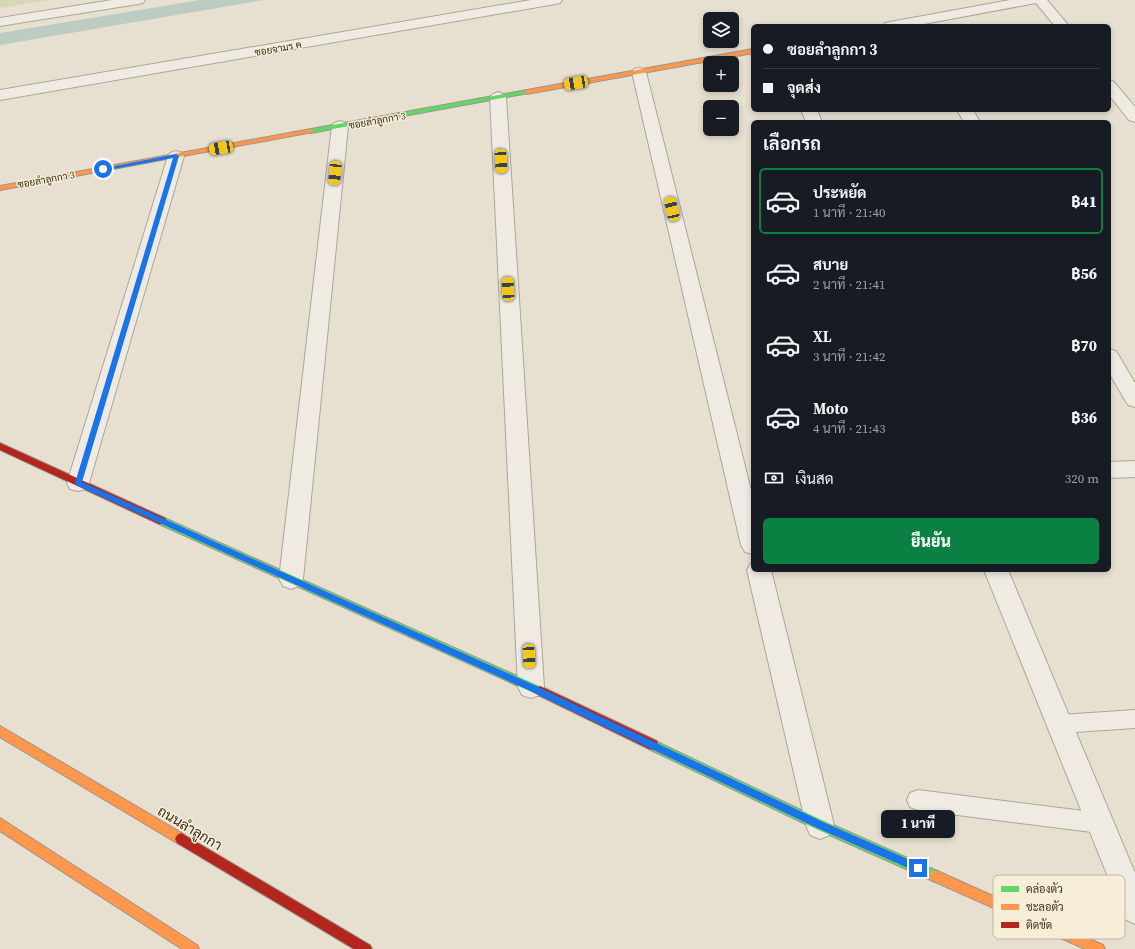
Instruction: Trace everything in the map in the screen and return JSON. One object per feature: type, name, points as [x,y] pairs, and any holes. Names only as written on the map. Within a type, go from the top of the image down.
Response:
[{"type":"street","points":[[0,22],[138,0]]},
{"type":"street","name":"ซอยจามร ค","points":[[0,95],[555,0]]},
{"type":"street","points":[[915,24],[1033,0]]},
{"type":"street","points":[[1040,0],[1060,24]]},
{"type":"street","name":"ซอยลำลูกกา 3","points":[[0,188],[751,51]]},
{"type":"street","points":[[639,72],[751,537]]},
{"type":"street","points":[[1111,87],[1135,117]]},
{"type":"street","points":[[498,98],[531,687]]},
{"type":"street","points":[[291,579],[340,126]]},
{"type":"street","points":[[78,483],[176,156]]},
{"type":"street","points":[[1111,359],[1135,400]]},
{"type":"street","points":[[0,446],[78,483],[531,687],[820,825],[993,902]]},
{"type":"street","points":[[1111,470],[1135,469]]},
{"type":"street","points":[[759,572],[820,825]]},
{"type":"street","points":[[997,572],[1121,875]]},
{"type":"street","name":"ถนนลำลูกกา","points":[[0,731],[366,949]]},
{"type":"street","points":[[0,824],[193,949]]},
{"type":"street","points":[[1125,884],[1135,909]]},
{"type":"street","points":[[1076,939],[1099,949]]},
{"type":"lane","points":[[1060,724],[1135,719]]},
{"type":"lane","points":[[918,800],[1100,823]]},
{"type":"green space","points":[[0,0],[49,0],[0,8]]},
{"type":"shaded area","points":[[200,0],[265,0],[0,45],[0,33]]},
{"type":"traffic: fast","points":[[311,131],[527,92]]},
{"type":"traffic: fast","points":[[162,521],[540,691]]},
{"type":"traffic: fast","points":[[653,745],[820,825],[935,876]]},
{"type":"traffic: slow","points":[[527,92],[751,51]]},
{"type":"traffic: slow","points":[[0,188],[311,131]]},
{"type":"traffic: slow","points":[[0,731],[181,839]]},
{"type":"traffic: slow","points":[[0,824],[193,949]]},
{"type":"traffic: slow","points":[[935,876],[993,902]]},
{"type":"traffic: slow","points":[[1077,939],[1099,949]]},
{"type":"traffic: jam","points":[[0,446],[162,521]]},
{"type":"traffic: jam","points":[[540,691],[653,745]]},
{"type":"traffic: jam","points":[[181,839],[366,949]]},
{"type":"route","points":[[103,169],[176,156],[78,483],[531,687],[820,825],[918,868]]}]
